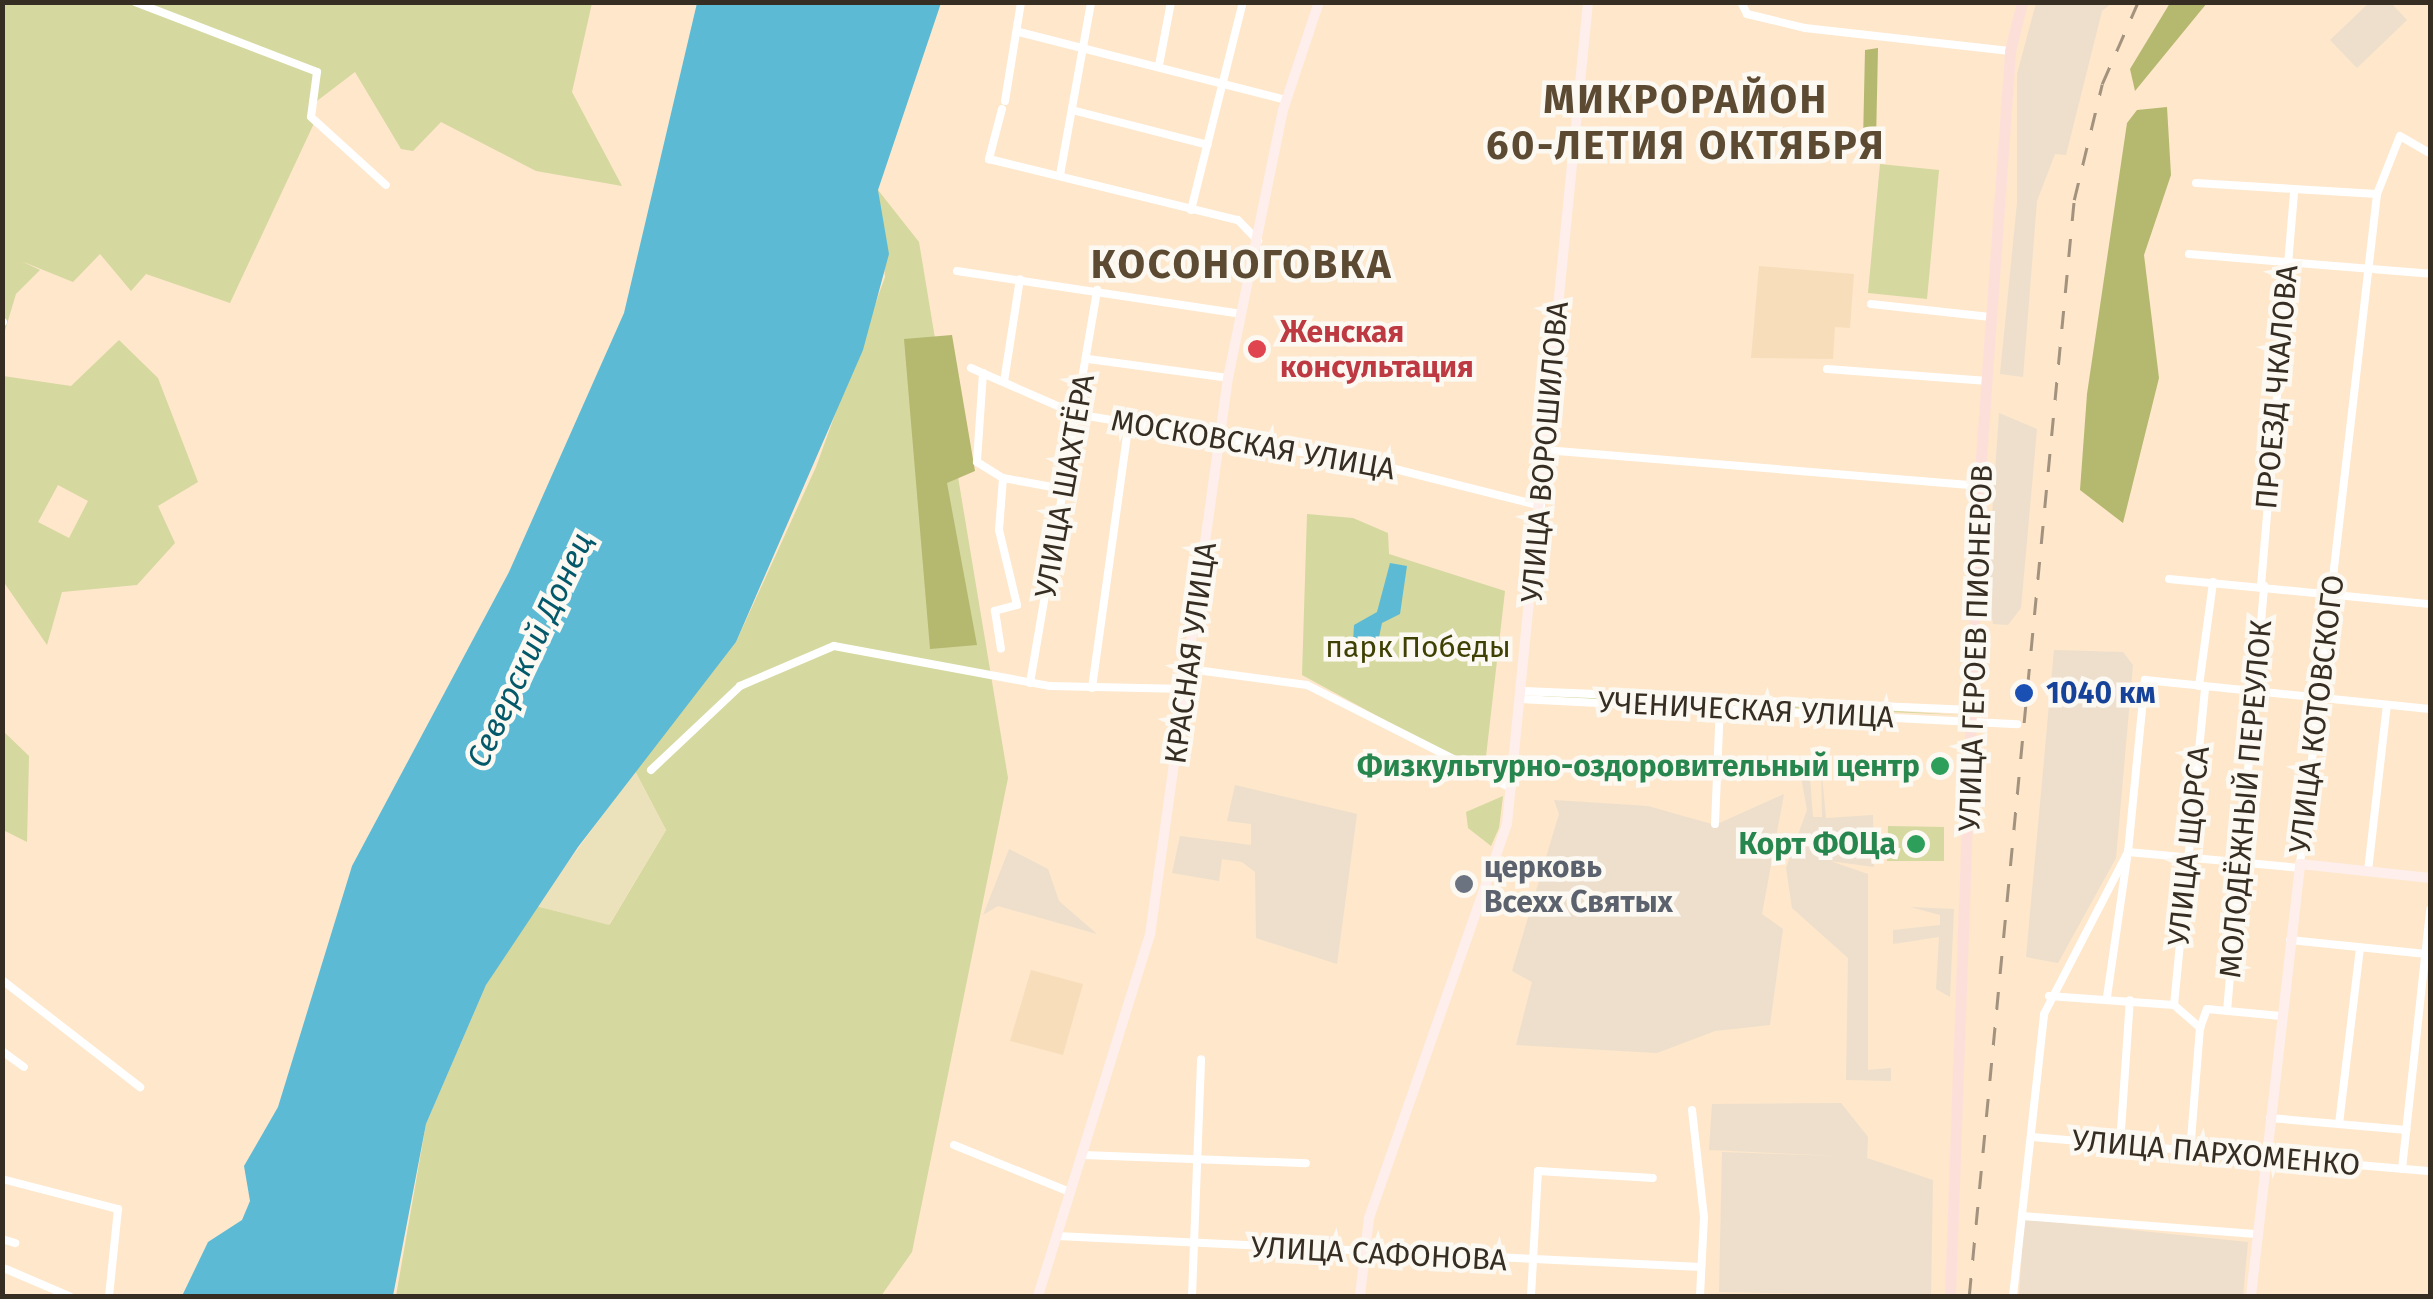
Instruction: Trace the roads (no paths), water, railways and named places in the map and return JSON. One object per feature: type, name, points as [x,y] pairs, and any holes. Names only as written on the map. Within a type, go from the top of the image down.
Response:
[{"type":"main road","name":"УЛИЦА ГЕРОЕВ ПИОНЕРОВ","points":[[1950,1296],[1979,486],[2010,51],[2022,2]]},
{"type":"street","points":[[135,2],[318,72],[311,117],[386,185]]},
{"type":"street","points":[[1021,2],[1019,32],[989,159],[1241,221],[1258,242]]},
{"type":"street","points":[[1060,176],[1091,2]]},
{"type":"street","points":[[1159,65],[1171,2]]},
{"type":"street","points":[[1191,210],[1243,2]]},
{"type":"street","name":"КРАСНАЯ УЛИЦА","points":[[1038,1296],[1150,934],[1228,378],[1286,100],[1319,2]]},
{"type":"street","name":"УЛИЦА ВОРОШИЛОВА","points":[[1360,1296],[1362,1254],[1499,857],[1512,788],[1588,2]]},
{"type":"street","points":[[1740,2],[1747,14],[1806,28],[2010,51]]},
{"type":"street","points":[[1019,32],[1085,42],[1286,100]]},
{"type":"street","points":[[1072,110],[1208,145]]},
{"type":"street","name":"УЛИЦА КОТОВСКОГО","points":[[2251,1296],[2333,594],[2364,269],[2377,194],[2400,136],[2430,153]]},
{"type":"street","points":[[2196,183],[2377,194]]},
{"type":"street","name":"ПРОЕЗД ЧКАЛОВА","points":[[2263,586],[2294,188]]},
{"type":"street","points":[[2189,254],[2430,274]]},
{"type":"street","points":[[957,271],[1242,314]]},
{"type":"street","points":[[1004,382],[1020,279]]},
{"type":"street","name":"УЛИЦА ШАХТЁРА","points":[[1030,683],[1097,290]]},
{"type":"street","points":[[1871,304],[1990,317]]},
{"type":"street","points":[[1088,359],[1228,378]]},
{"type":"street","name":"МОСКОВСКАЯ УЛИЦА","points":[[971,368],[1076,414],[1218,438],[1541,506]]},
{"type":"street","points":[[1827,370],[1985,381]]},
{"type":"street","points":[[983,373],[978,462],[1002,478],[1062,488]]},
{"type":"street","points":[[1092,688],[1129,422]]},
{"type":"street","points":[[1545,450],[1979,486]]},
{"type":"street","points":[[1001,649],[994,612],[1017,604],[998,530],[1002,478]]},
{"type":"street","points":[[2168,579],[2430,604]]},
{"type":"street","name":"УЛИЦА ЩОРСА","points":[[2174,1005],[2213,582]]},
{"type":"street","name":"МОЛОДЁЖНЫЙ ПЕРЕУЛОК","points":[[2227,1011],[2263,586]]},
{"type":"street","points":[[651,770],[740,686],[834,646],[1030,683],[1186,690]]},
{"type":"street","points":[[1190,669],[1307,685],[1512,788]]},
{"type":"street","points":[[2107,998],[2128,852],[2145,680],[2430,709]]},
{"type":"street","name":"УЧЕНИЧЕСКАЯ УЛИЦА","points":[[1520,695],[1973,715]]},
{"type":"street","name":"УЧЕНИЧЕСКАЯ УЛИЦА","points":[[1520,695],[1720,708],[1973,715]]},
{"type":"street","points":[[2368,871],[2387,706]]},
{"type":"street","points":[[1715,824],[1720,708]]},
{"type":"street","points":[[1973,715],[2017,724]]},
{"type":"street","points":[[2128,852],[2430,878]]},
{"type":"street","points":[[2013,1296],[2049,996],[2128,852]]},
{"type":"street","name":"УЛИЦА ПАРХОМЕНКО","points":[[2402,1169],[2430,910]]},
{"type":"street","points":[[2290,940],[2426,954]]},
{"type":"street","points":[[2339,1124],[2360,948]]},
{"type":"street","points":[[2,980],[140,1087]]},
{"type":"street","points":[[2049,996],[2174,1005],[2200,1028]]},
{"type":"street","points":[[2120,1145],[2130,1000]]},
{"type":"street","points":[[2190,1152],[2200,1028],[2208,1009],[2281,1016]]},
{"type":"street","points":[[2,1052],[24,1067]]},
{"type":"street","points":[[1192,1296],[1201,1059]]},
{"type":"street","points":[[1692,1110],[1700,1296]]},
{"type":"street","points":[[2270,1118],[2406,1130]]},
{"type":"street","name":"УЛИЦА ПАРХОМЕНКО","points":[[2031,1137],[2265,1161],[2428,1172]]},
{"type":"street","points":[[954,1144],[1070,1192]]},
{"type":"street","points":[[1083,1155],[1198,1156],[1306,1163]]},
{"type":"street","points":[[1531,1296],[1538,1171],[1653,1178]]},
{"type":"street","points":[[2,1179],[118,1210],[108,1296]]},
{"type":"street","points":[[2022,1216],[2258,1234]]},
{"type":"street","name":"УЛИЦА САФОНОВА","points":[[1057,1236],[1362,1254],[1701,1267]]},
{"type":"street","points":[[2,1239],[15,1243]]},
{"type":"street","points":[[6,1268],[69,1296]]},
{"type":"water","name":"Северский Донец","points":[[697,3],[941,3],[878,190],[889,254],[863,350],[736,642],[578,847],[486,985],[426,1124],[393,1296],[182,1296],[208,1242],[242,1220],[250,1201],[244,1166],[278,1107],[352,866],[509,572],[624,313]]},
{"type":"water","points":[[1390,563],[1407,566],[1400,614],[1382,623],[1377,647],[1353,643],[1354,625],[1377,612]]},
{"type":"railway","points":[[1969,1296],[2074,200],[2102,84],[2138,2]]},
{"type":"place","name":"Женская консультация","points":[[1257,349]]},
{"type":"place","name":"1040 км","points":[[2024,693]]},
{"type":"place","name":"Физкультурно-оздоровительный центр","points":[[1940,766]]},
{"type":"place","name":"Корт ФОЦа","points":[[1916,844]]},
{"type":"place","name":"церковь Всехх Святых","points":[[1464,884]]},
{"type":"district","name":"МИКРОРАЙОН 60-ЛЕТИЯ ОКТЯБРЯ","points":[[1686,123]]},
{"type":"district","name":"КОСОНОГОВКА","points":[[1242,265]]},
{"type":"park label","name":"парк Победы","points":[[1418,647]]}]
